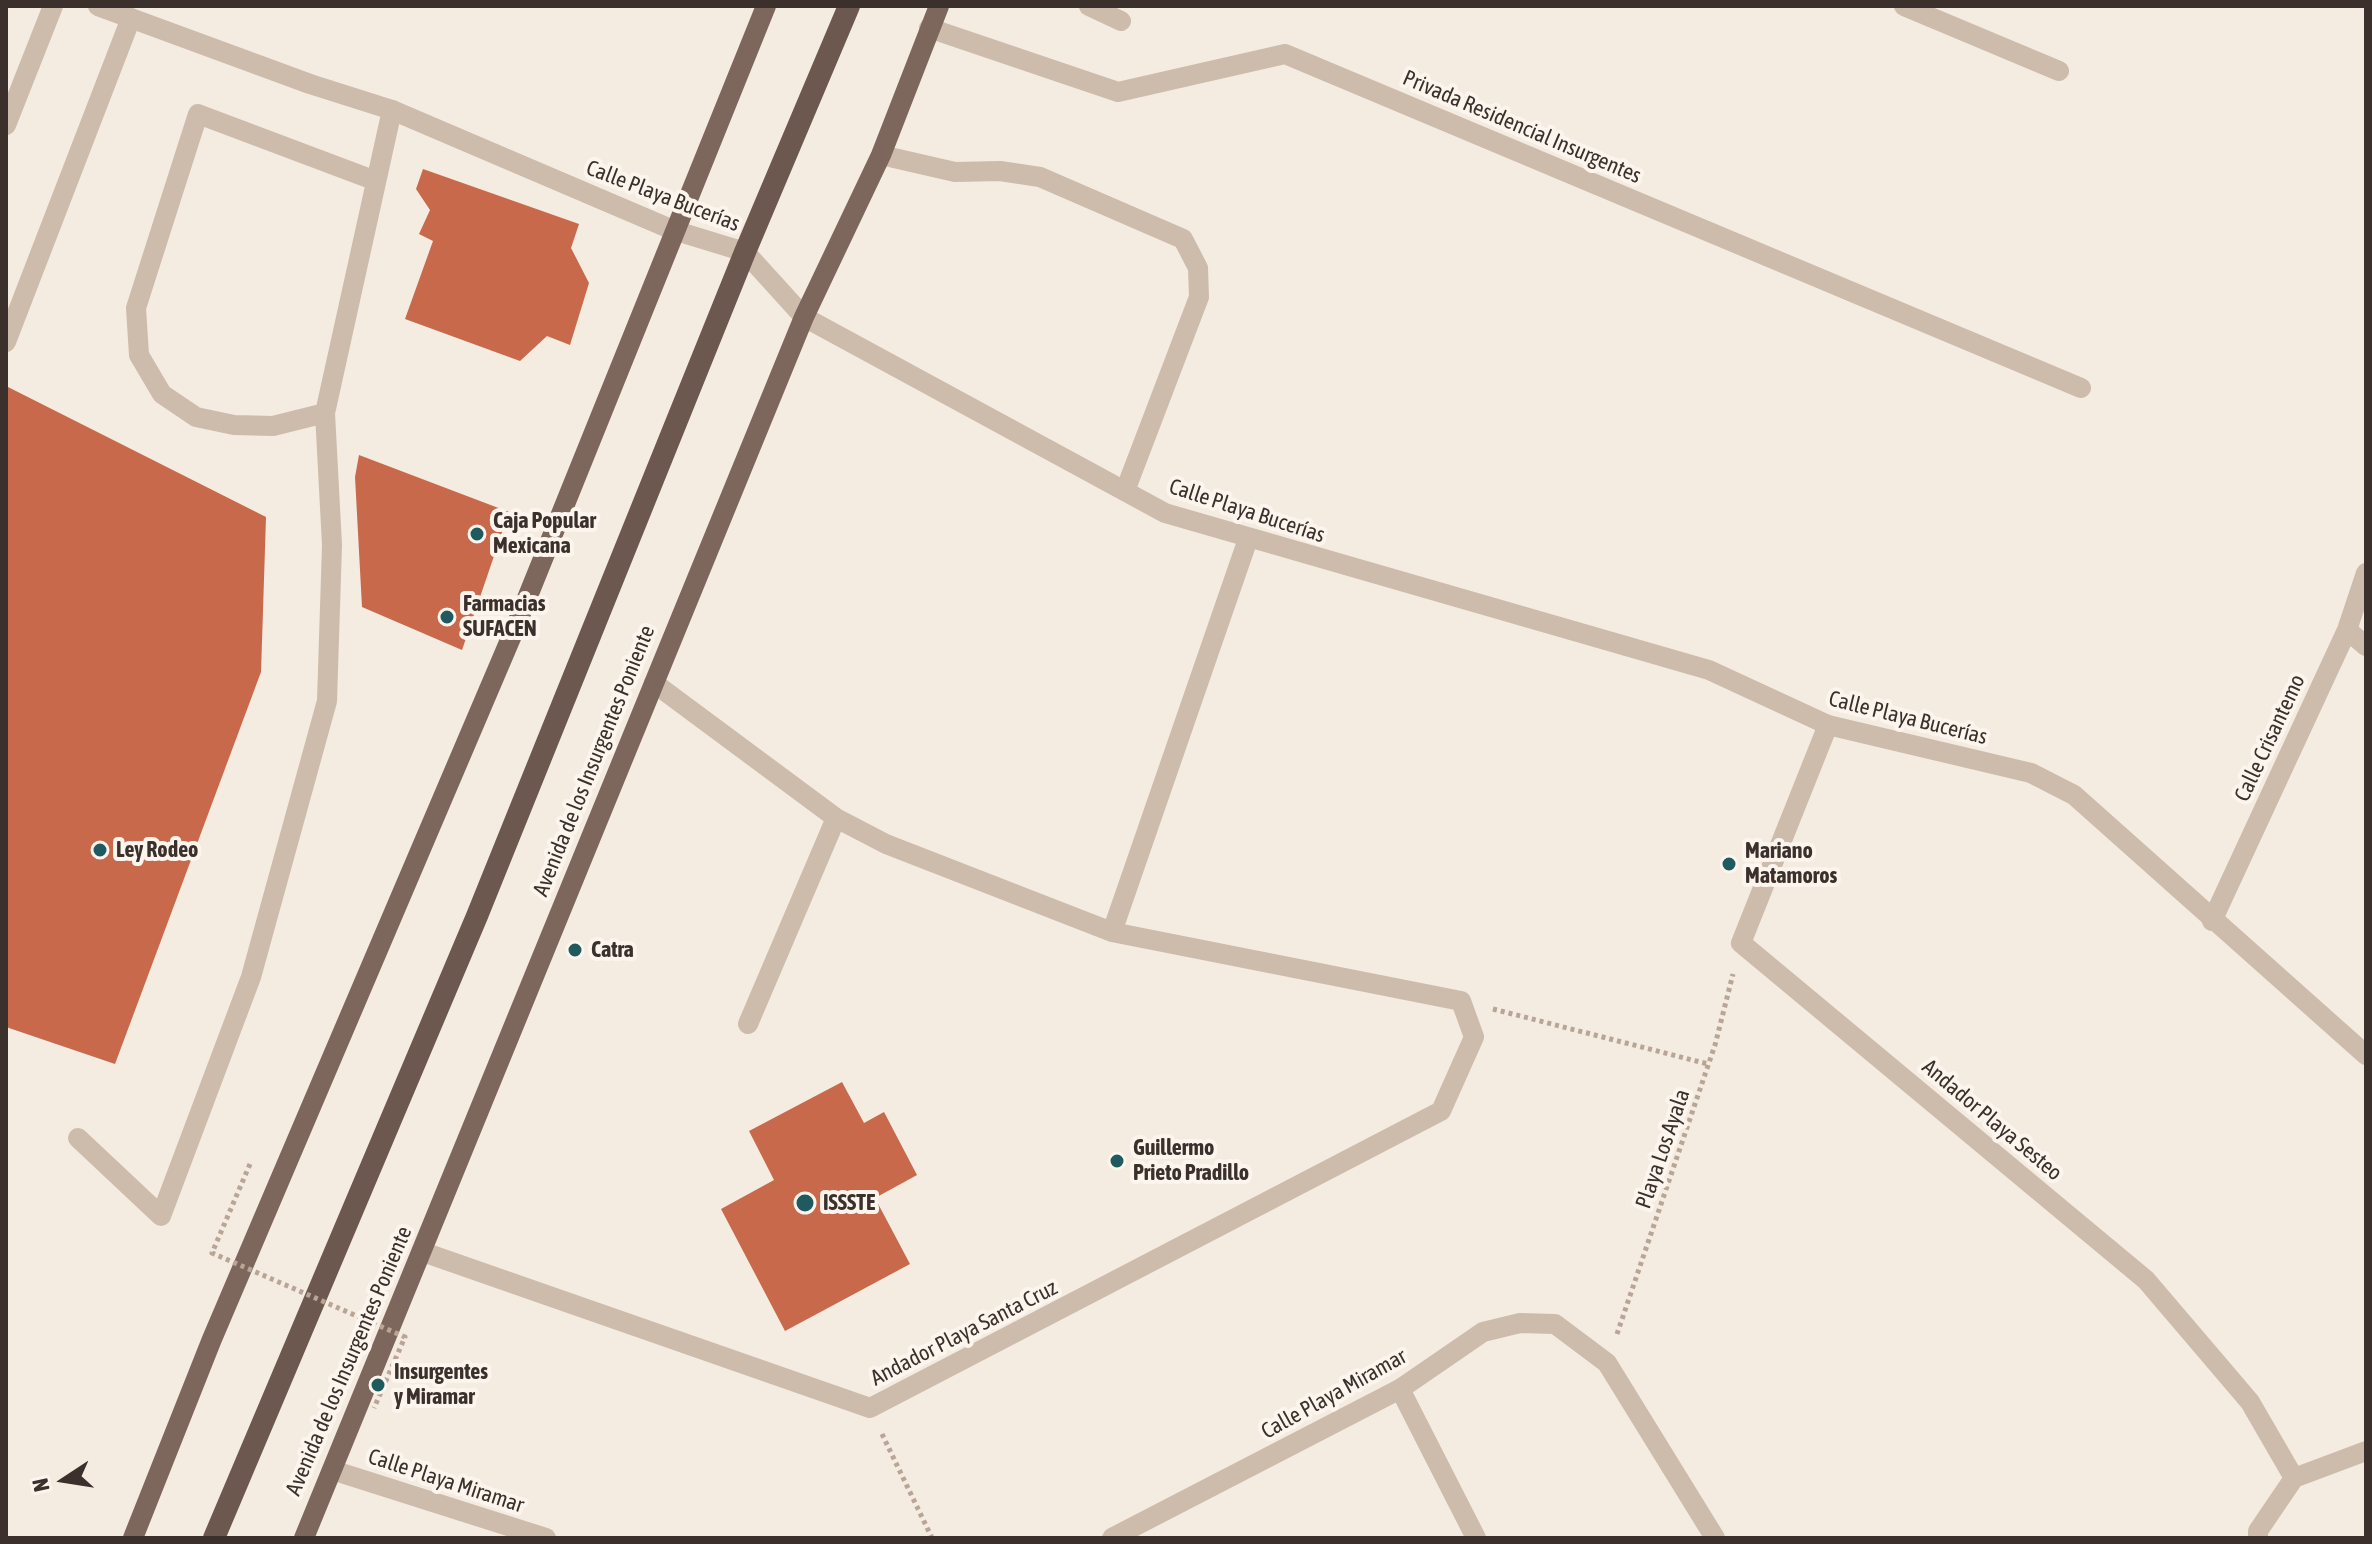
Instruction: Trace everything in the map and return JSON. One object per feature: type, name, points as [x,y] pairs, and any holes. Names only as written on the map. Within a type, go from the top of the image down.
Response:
[{"type":"highway","points":[[214,1538],[477,916],[745,252],[849,6]]},
{"type":"main road","points":[[133,1538],[212,1339],[513,633],[673,230],[766,6]]},
{"type":"main road","name":"Avenida de los Insurgentes Poniente","points":[[304,1538],[357,1400],[423,1252],[804,317],[881,155],[939,6]]},
{"type":"street","points":[[6,125],[53,6]]},
{"type":"street","name":"Calle Playa Bucerías","points":[[98,6],[310,84],[392,110],[673,230],[745,252],[804,317],[1165,513],[1709,670],[1828,725],[2031,773],[2074,795],[2366,1055]]},
{"type":"street","points":[[1089,6],[1121,21]]},
{"type":"street","points":[[1904,6],[2059,71]]},
{"type":"street","points":[[6,342],[131,18]]},
{"type":"street","name":"Privada Residencial Insurgentes","points":[[929,28],[1118,92],[1285,54],[2081,388]]},
{"type":"street","points":[[78,1138],[161,1216],[251,977],[327,701],[332,545],[325,413],[392,110]]},
{"type":"street","points":[[325,413],[273,426],[234,425],[196,417],[162,394],[139,355],[136,308],[198,114],[376,181]]},
{"type":"street","points":[[881,155],[955,172],[1000,171],[1040,177],[1183,239],[1198,268],[1199,297],[1125,491]]},
{"type":"street","points":[[1112,932],[1248,539]]},
{"type":"street","name":"Calle Crisantemo","points":[[2212,921],[2347,630],[2366,573]]},
{"type":"street","points":[[2347,630],[2366,646]]},
{"type":"street","points":[[654,683],[836,818],[886,844],[1112,932],[1461,1001]]},
{"type":"street","points":[[1741,943],[1828,725]]},
{"type":"street","points":[[748,1024],[836,818]]},
{"type":"street","name":"Andador Playa Sesteo","points":[[1741,943],[2146,1280],[2250,1402],[2294,1478]]},
{"type":"street","name":"Andador Playa Santa Cruz","points":[[423,1252],[870,1408],[1441,1111],[1474,1037],[1461,1001]]},
{"type":"street","name":"Calle Playa Miramar","points":[[1112,1538],[1400,1389],[1483,1332],[1520,1323],[1555,1324],[1607,1363],[1715,1538]]},
{"type":"street","points":[[1400,1389],[1476,1538]]},
{"type":"street","points":[[2258,1538],[2258,1531],[2294,1478],[2366,1451]]},
{"type":"street","name":"Calle Playa Miramar","points":[[332,1470],[546,1538]]},
{"type":"path","name":"Playa Los Ayala","points":[[1607,1363],[1708,1064],[1741,943]]},
{"type":"path","points":[[1461,1001],[1708,1064]]},
{"type":"path","points":[[250,1164],[212,1253],[405,1337],[374,1408]]},
{"type":"path","points":[[870,1408],[932,1538]]},
{"type":"building","points":[[423,169],[579,224],[571,248],[589,283],[570,345],[547,336],[520,361],[405,319],[433,241],[419,234],[430,210],[416,189]]},
{"type":"building","name":"Ley Rodeo","points":[[6,386],[266,517],[261,672],[115,1064],[6,1027]]},
{"type":"building","points":[[359,455],[509,512],[462,650],[362,607],[355,477]]},
{"type":"building","name":"ISSSTE","points":[[842,1082],[864,1123],[884,1112],[917,1175],[875,1198],[910,1264],[785,1331],[721,1209],[774,1180],[749,1131]]},
{"type":"place","name":"Caja Popular Mexicana","points":[[477,534]]},
{"type":"place","name":"Farmacias SUFACEN","points":[[447,617]]},
{"type":"place","name":"Ley Rodeo","points":[[100,850]]},
{"type":"place","name":"Mariano Matamoros","points":[[1729,864]]},
{"type":"place","name":"Catra","points":[[575,950]]},
{"type":"place","name":"Guillermo Prieto Pradillo","points":[[1117,1161]]},
{"type":"place","name":"ISSSTE","points":[[805,1203]]},
{"type":"place","name":"Insurgentes y Miramar","points":[[378,1385]]}]
